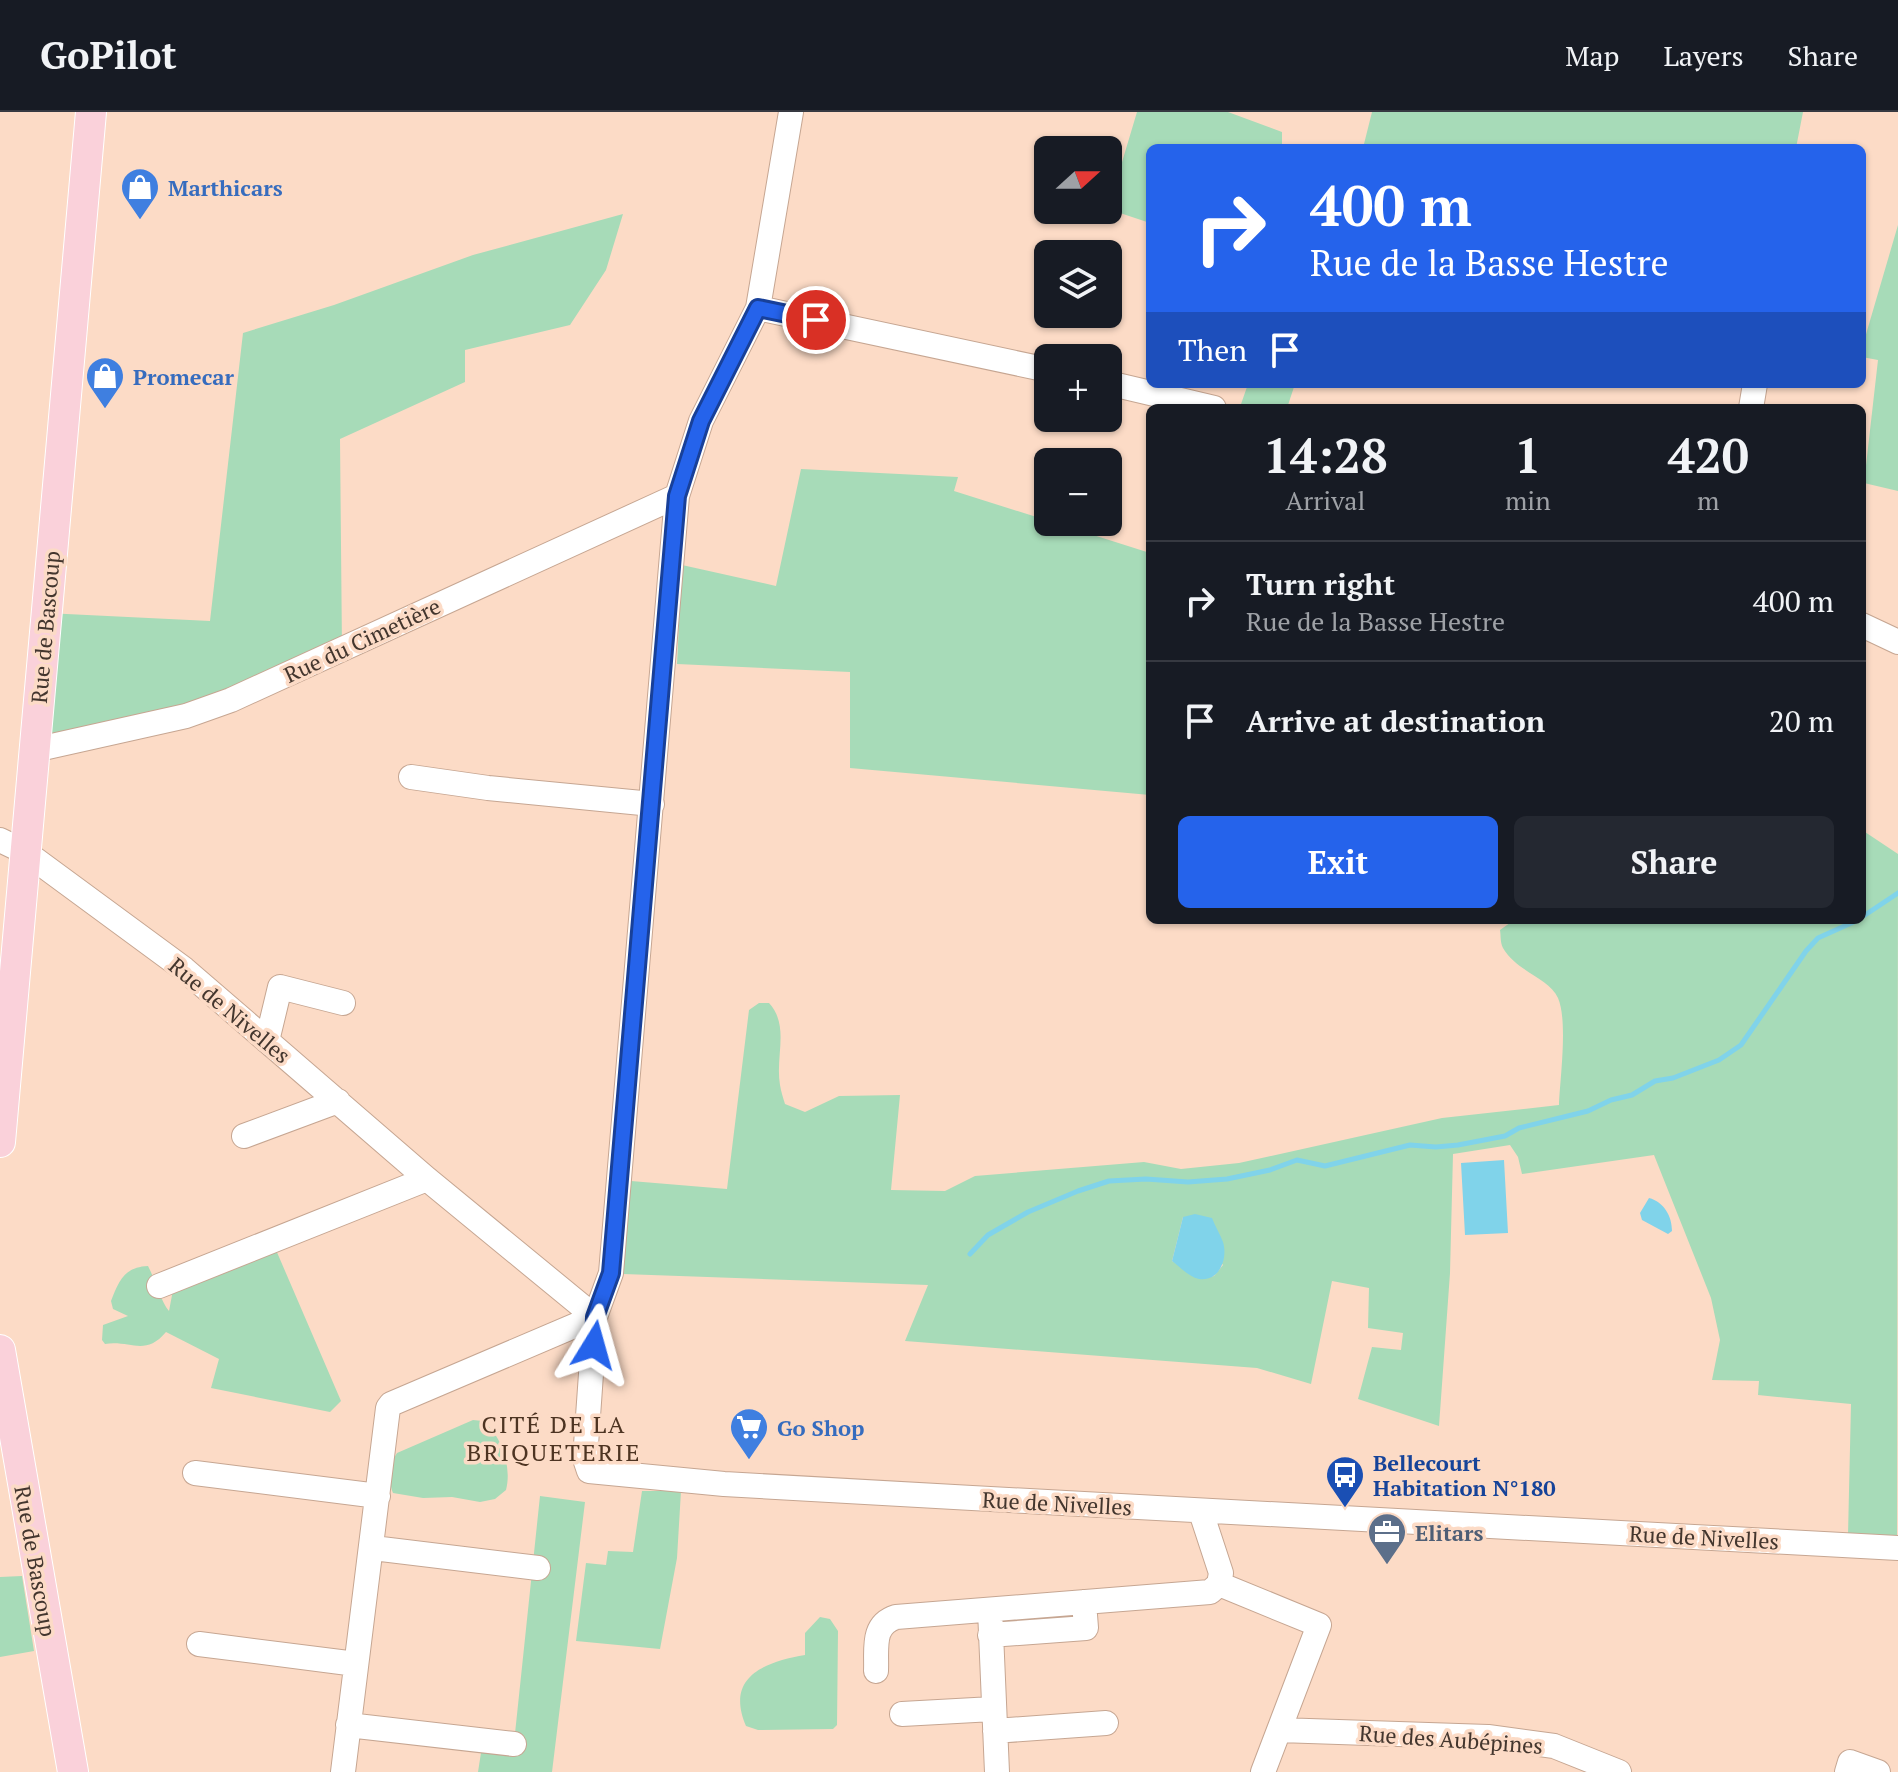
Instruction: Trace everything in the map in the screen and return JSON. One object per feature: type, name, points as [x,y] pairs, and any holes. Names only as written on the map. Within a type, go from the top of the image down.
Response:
[{"type":"main road","name":"Rue de Bascoup","points":[[0,1142],[12,846],[34,750],[91,112]]},
{"type":"main road","name":"Rue de Bascoup","points":[[0,1350],[73,1772]]},
{"type":"street","points":[[343,1772],[388,1408],[391,1404],[595,1317],[611,1273],[677,496],[701,421],[758,308],[791,112]]},
{"type":"street","points":[[758,308],[1034,367]]},
{"type":"street","points":[[1122,386],[1197,404]]},
{"type":"street","name":"Rue du Cimetière","points":[[34,750],[186,716],[231,700],[677,496]]},
{"type":"street","points":[[1866,627],[1898,642]]},
{"type":"street","points":[[411,777],[652,804]]},
{"type":"street","name":"Rue de Nivelles","points":[[12,846],[184,969],[427,1179],[595,1317],[585,1459],[589,1471],[724,1484],[1898,1548]]},
{"type":"street","points":[[267,1041],[280,987],[343,1003]]},
{"type":"street","points":[[244,1136],[338,1101]]},
{"type":"street","points":[[159,1286],[427,1179]]},
{"type":"street","points":[[195,1473],[378,1496]]},
{"type":"street","points":[[876,1671],[877,1635],[886,1620],[896,1617],[1210,1592],[1219,1584],[1221,1573],[1201,1512]]},
{"type":"street","points":[[373,1548],[538,1568]]},
{"type":"street","points":[[1219,1584],[1319,1625],[1263,1772]]},
{"type":"street","points":[[990,1635],[1086,1628],[1084,1602]]},
{"type":"street","points":[[990,1610],[997,1772]]},
{"type":"street","points":[[199,1644],[356,1664]]},
{"type":"street","points":[[902,1714],[1106,1723]]},
{"type":"street","points":[[348,1725],[514,1743]]},
{"type":"street","name":"Rue des Aubépines","points":[[1279,1730],[1488,1737],[1554,1746],[1619,1772]]},
{"type":"street","points":[[1849,1767],[1878,1772]]},
{"type":"green space","points":[[1137,112],[1228,112],[1282,132],[1282,144],[1146,144],[1146,222],[1122,214],[1122,162]]},
{"type":"green space","points":[[1372,112],[1803,112],[1797,144],[1364,144]]},
{"type":"green space","points":[[623,214],[606,270],[570,325],[465,350],[465,382],[340,439],[342,650],[231,700],[34,750],[46,613],[210,621],[243,333],[334,305],[473,255]]},
{"type":"green space","points":[[1898,225],[1898,491],[1866,483],[1878,360],[1866,358],[1866,334]]},
{"type":"green space","points":[[1247,388],[1294,388],[1288,404],[1241,404]]},
{"type":"green space","points":[[801,469],[958,477],[954,491],[1034,516],[1034,536],[1096,536],[1146,552],[1146,795],[850,768],[850,672],[677,664],[682,565],[776,586]]},
{"type":"green space","points":[[1866,833],[1898,854],[1897,1537],[1848,1535],[1851,1404],[1758,1395],[1759,1381],[1712,1380],[1720,1340],[1711,1298],[1654,1155],[1522,1174],[1518,1157],[1510,1145],[1453,1154],[1450,1273],[1439,1426],[1358,1399],[1372,1347],[1401,1350],[1403,1333],[1368,1328],[1369,1288],[1332,1281],[1311,1384],[1257,1368],[905,1341],[928,1285],[623,1274],[619,1180],[727,1189],[749,1010],[759,1003],[769,1003],[779,1021],[779,1074],[785,1104],[805,1112],[839,1096],[900,1095],[891,1190],[945,1191],[975,1176],[1144,1162],[1181,1169],[1239,1163],[1442,1118],[1559,1105],[1563,1021],[1558,998],[1548,985],[1509,956],[1503,948],[1500,930],[1508,924],[1866,924]],"holes":[[[1183,1217],[1223,1265],[1214,1276],[1201,1279],[1172,1261]]]},
{"type":"green space","points":[[276,1250],[341,1401],[330,1412],[211,1388],[219,1359],[166,1332],[158,1340],[144,1346],[105,1344],[102,1340],[103,1325],[128,1316],[113,1309],[111,1301],[128,1272],[148,1266],[169,1311],[173,1290]]},
{"type":"green space","points":[[473,1420],[483,1421],[500,1443],[508,1472],[506,1490],[495,1499],[480,1502],[393,1493],[390,1473],[397,1453]]},
{"type":"green space","points":[[642,1491],[681,1491],[677,1558],[660,1649],[576,1641],[586,1563],[606,1565],[608,1551],[633,1552]]},
{"type":"green space","points":[[540,1496],[585,1502],[552,1772],[478,1772],[483,1740],[514,1743]]},
{"type":"green space","points":[[22,1576],[34,1651],[0,1657],[0,1577]]},
{"type":"green space","points":[[820,1617],[830,1619],[838,1631],[837,1725],[833,1729],[758,1730],[746,1726],[741,1709],[745,1684],[763,1668],[805,1655],[805,1633]]},
{"type":"water","points":[[1504,1160],[1508,1233],[1465,1235],[1461,1163]]},
{"type":"water","points":[[1649,1198],[1663,1206],[1669,1215],[1672,1231],[1668,1234],[1642,1220],[1640,1213]]},
{"type":"water","points":[[1195,1214],[1212,1218],[1224,1248],[1221,1268],[1206,1279],[1192,1276],[1172,1261],[1183,1217]]},
{"type":"waterway","points":[[1866,914],[1898,893]]},
{"type":"waterway","points":[[970,1254],[988,1235],[1028,1212],[1109,1181],[1227,1179],[1270,1170],[1297,1160],[1325,1166],[1410,1145],[1458,1145],[1505,1136],[1519,1128],[1588,1111],[1611,1100],[1632,1095],[1655,1081],[1673,1078],[1719,1060],[1741,1045],[1806,951],[1818,938],[1849,924]]},
{"type":"place","name":"Marthicars","points":[[140,221]]},
{"type":"place","name":"Promecar","points":[[105,410]]},
{"type":"place","name":"Go Shop","points":[[749,1461]]},
{"type":"place","name":"Bellecourt Habitation N°180","points":[[1345,1509]]},
{"type":"place","name":"Elitars","points":[[1387,1566]]},
{"type":"district","name":"CITÉ DE LA BRIQUETERIE","points":[[554,1438]]},
{"type":"route","points":[[594,1345],[595,1317],[611,1273],[677,496],[701,421],[758,308],[816,320]]}]
